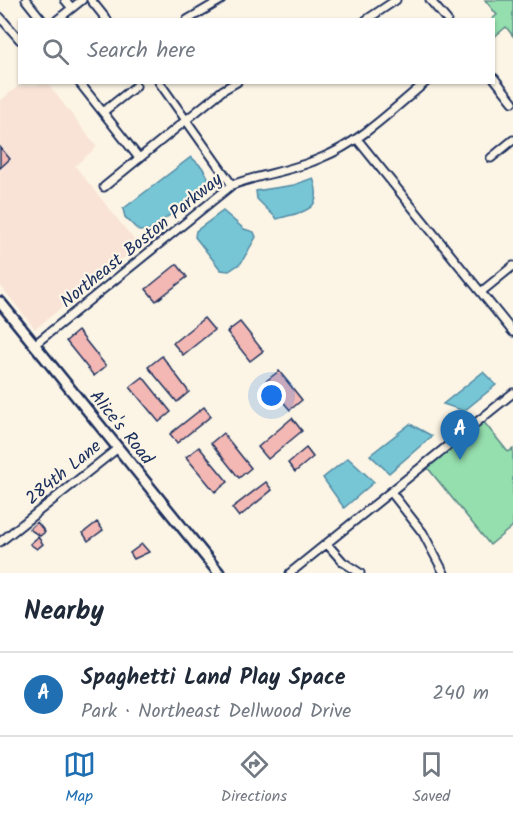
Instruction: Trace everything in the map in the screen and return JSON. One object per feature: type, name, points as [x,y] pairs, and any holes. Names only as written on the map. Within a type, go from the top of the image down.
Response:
[{"type":"main road","name":"Alice's Road","points":[[0,302],[219,573]]},
{"type":"street","points":[[26,0],[40,18]]},
{"type":"street","points":[[65,0],[72,8]]},
{"type":"street","points":[[60,18],[82,0]]},
{"type":"street","points":[[91,0],[105,18]]},
{"type":"street","points":[[190,18],[221,0]]},
{"type":"street","points":[[369,18],[396,0]]},
{"type":"street","points":[[430,0],[445,18]]},
{"type":"street","points":[[0,17],[18,38]]},
{"type":"street","points":[[495,79],[513,102]]},
{"type":"street","points":[[83,84],[140,158]]},
{"type":"street","points":[[160,84],[232,185]]},
{"type":"street","points":[[104,187],[234,84]]},
{"type":"street","name":"Northeast Boston Parkway","points":[[34,345],[232,185],[254,176],[321,159],[357,139],[424,84]]},
{"type":"street","points":[[103,112],[136,86]]},
{"type":"street","points":[[357,139],[513,332]]},
{"type":"street","points":[[491,158],[513,140]]},
{"type":"street","points":[[481,292],[513,266]]},
{"type":"street","points":[[290,573],[513,393]]},
{"type":"street","name":"284th Lane","points":[[0,542],[117,448]]},
{"type":"street","points":[[391,492],[423,533],[444,573]]},
{"type":"street","points":[[327,544],[354,572]]},
{"type":"shaded area","points":[[48,84],[97,147],[75,166],[139,246],[35,329],[0,285],[0,101],[17,87]]},
{"type":"green space","points":[[485,0],[513,0],[513,36],[506,27],[495,36],[493,18],[497,15]]},
{"type":"green space","points":[[483,421],[508,452],[513,449],[513,526],[490,545],[427,467]]},
{"type":"water","points":[[191,157],[202,167],[209,179],[207,185],[151,230],[139,231],[125,217],[123,209]]},
{"type":"water","points":[[313,178],[316,198],[314,204],[303,211],[277,219],[257,199],[256,191],[294,185]]},
{"type":"water","points":[[223,211],[244,229],[254,232],[256,237],[241,263],[229,271],[221,270],[195,237],[196,231]]},
{"type":"water","points":[[483,372],[496,385],[464,411],[443,404]]},
{"type":"water","points":[[410,424],[432,436],[389,473],[370,455]]},
{"type":"water","points":[[348,458],[374,482],[344,508],[323,478]]},
{"type":"building","points":[[0,147],[10,159],[0,168]]},
{"type":"building","points":[[177,264],[187,277],[156,301],[146,289]]},
{"type":"building","points":[[204,318],[214,330],[183,355],[173,343]]},
{"type":"building","points":[[240,322],[263,351],[250,361],[227,332]]},
{"type":"building","points":[[78,331],[106,366],[94,376],[66,341]]},
{"type":"building","points":[[162,356],[189,392],[177,402],[148,367]]},
{"type":"building","points":[[279,371],[302,400],[290,410],[266,381]]},
{"type":"building","points":[[143,377],[171,412],[159,422],[130,387]]},
{"type":"building","points":[[204,407],[211,416],[177,443],[170,434]]},
{"type":"building","points":[[292,418],[302,431],[268,459],[258,447]]},
{"type":"building","points":[[223,433],[251,468],[239,478],[211,443]]},
{"type":"building","points":[[199,447],[228,482],[215,492],[186,457]]},
{"type":"building","points":[[306,448],[313,457],[295,472],[288,463]]},
{"type":"building","points":[[266,482],[272,490],[239,517],[232,508]]},
{"type":"building","points":[[37,522],[45,532],[40,536],[29,529]]},
{"type":"building","points":[[97,522],[103,530],[88,541],[83,533]]},
{"type":"building","points":[[38,537],[43,544],[37,549],[30,544]]},
{"type":"building","points":[[142,544],[149,552],[134,559],[130,553]]},
{"type":"place","name":"Spaghetti Land Play Space","points":[[460,460]]}]
